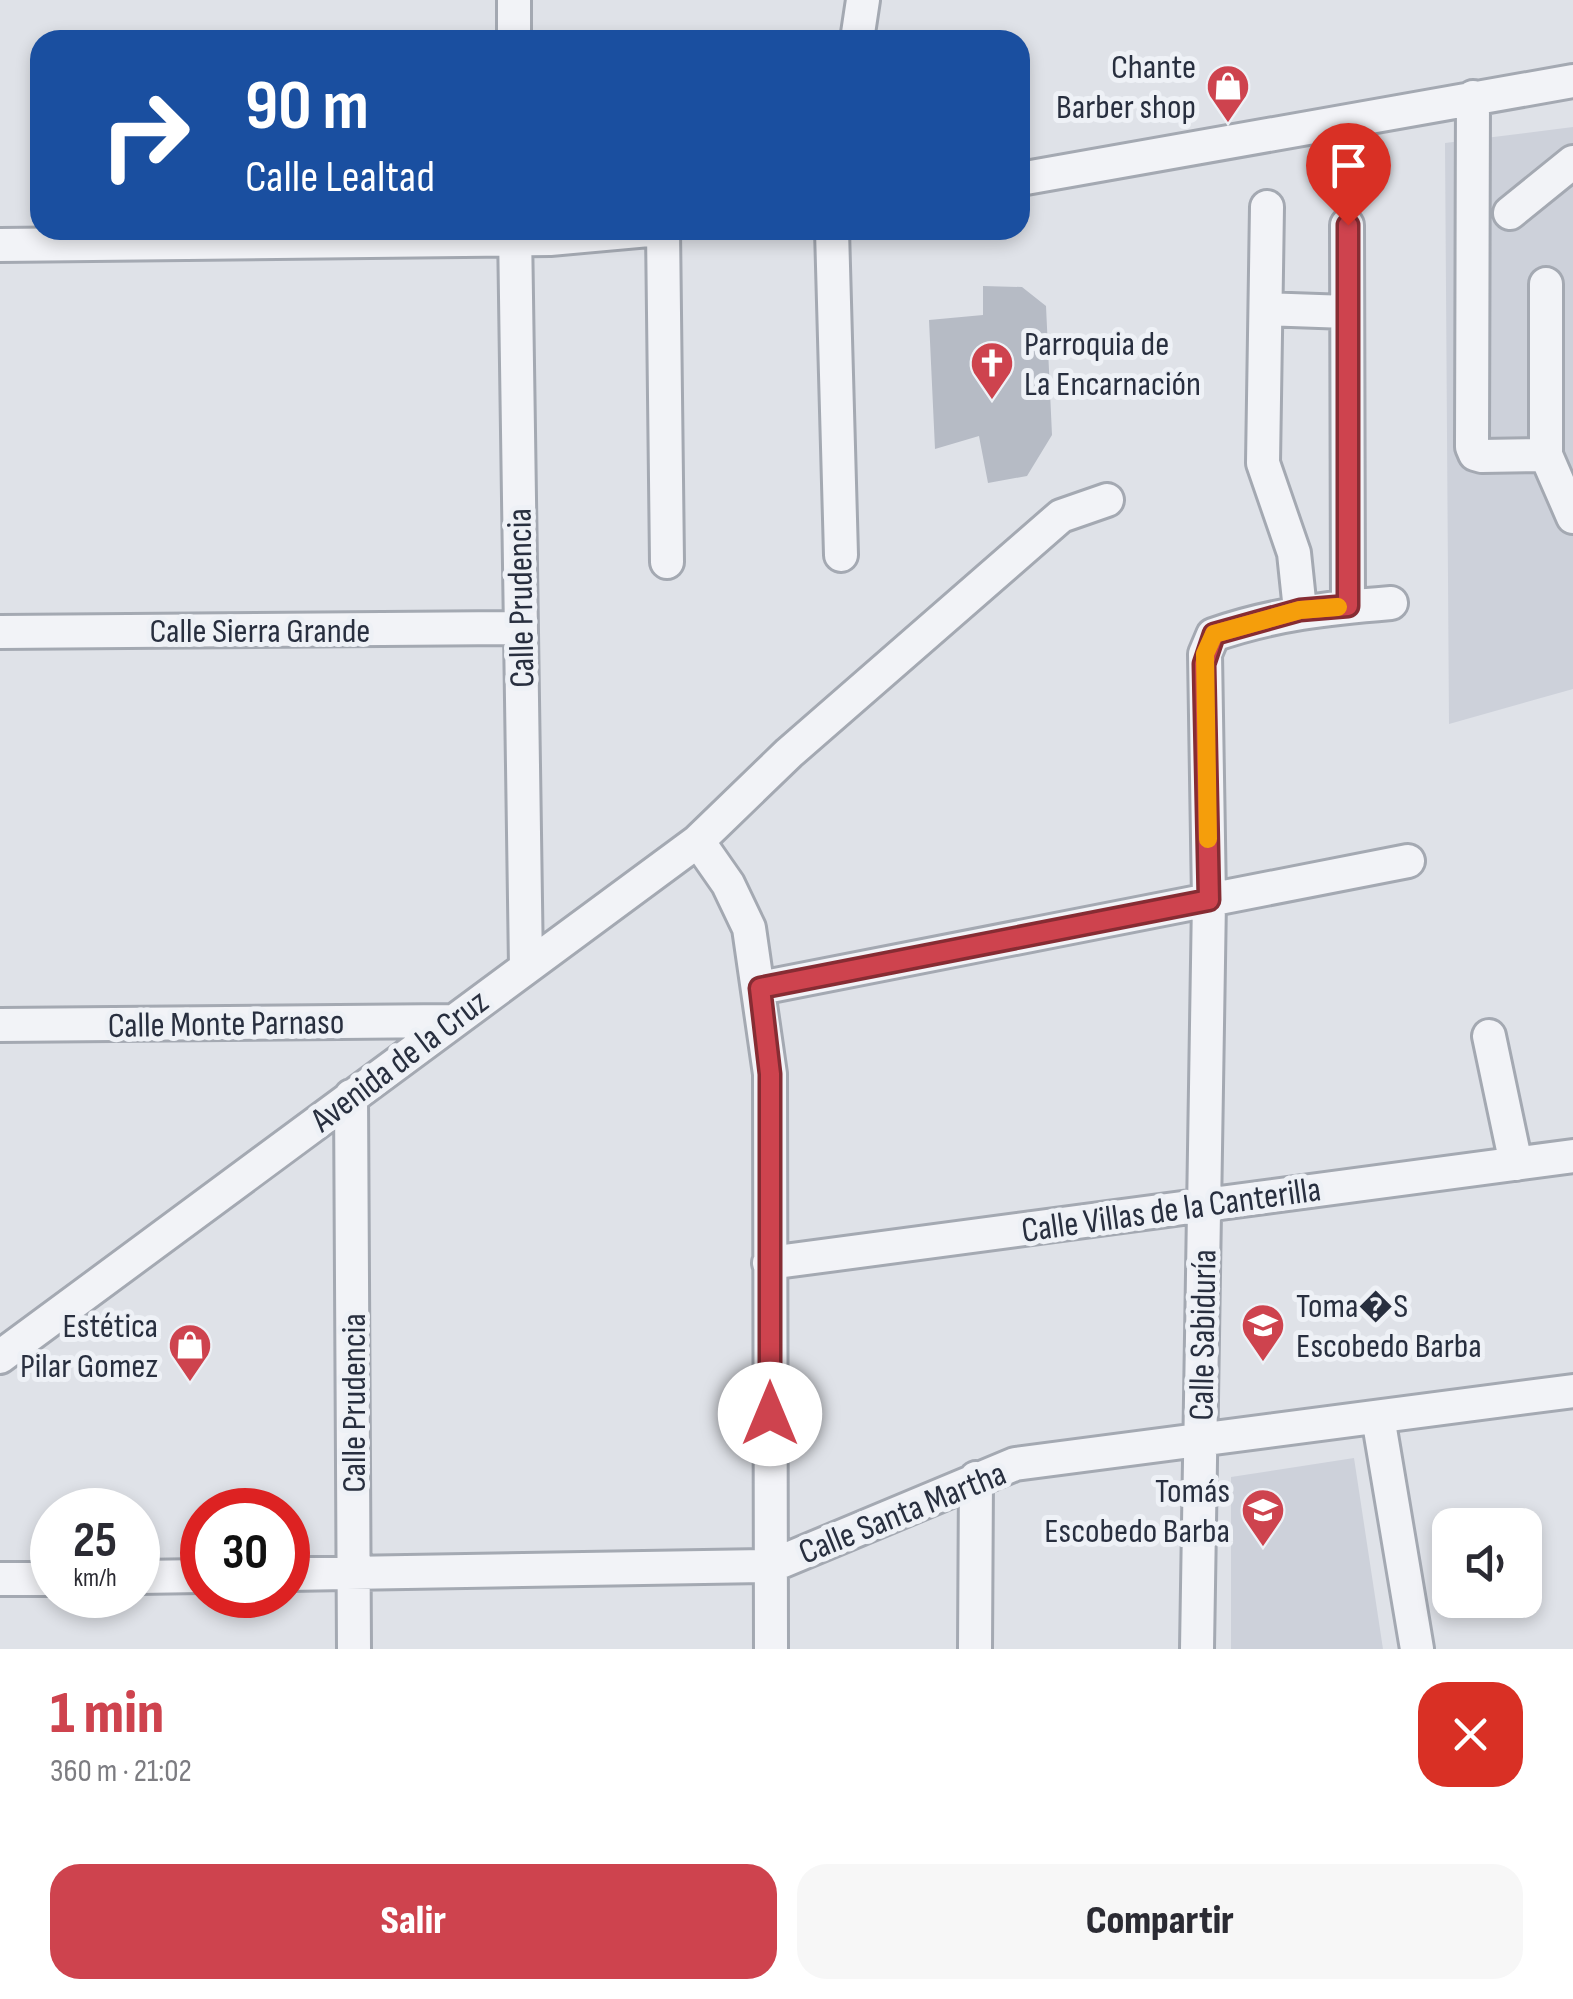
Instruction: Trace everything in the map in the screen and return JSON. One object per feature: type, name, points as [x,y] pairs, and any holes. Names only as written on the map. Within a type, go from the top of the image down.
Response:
[{"type":"street","points":[[514,0],[514,30]]},
{"type":"street","points":[[858,30],[863,0]]},
{"type":"street","points":[[1030,177],[1573,80]]},
{"type":"street","points":[[1472,96],[1472,447],[1475,454],[1482,456],[1546,455]]},
{"type":"street","points":[[1510,213],[1573,162]]},
{"type":"street","points":[[1266,207],[1263,463],[1294,554],[1300,610],[1391,603]]},
{"type":"street","points":[[1348,225],[1348,606]]},
{"type":"street","points":[[0,244],[206,240]]},
{"type":"street","name":"Calle Prudencia","points":[[515,240],[526,966]]},
{"type":"street","points":[[663,240],[667,562]]},
{"type":"street","points":[[832,240],[842,555]]},
{"type":"street","points":[[1546,284],[1546,455],[1573,518]]},
{"type":"street","points":[[1266,309],[1347,312]]},
{"type":"street","name":"Avenida de la Cruz","points":[[0,1357],[698,842],[789,752],[1061,516],[1108,500]]},
{"type":"street","name":"Calle Sabiduría","points":[[1196,1649],[1209,900],[1204,664],[1214,634],[1300,610]]},
{"type":"street","name":"Calle Sierra Grande","points":[[0,632],[520,628]]},
{"type":"street","points":[[698,842],[728,884],[749,928],[770,1074],[771,1649]]},
{"type":"street","points":[[760,988],[1408,861]]},
{"type":"street","name":"Calle Monte Parnaso","points":[[0,1025],[452,1021]]},
{"type":"street","points":[[1489,1036],[1516,1164]]},
{"type":"street","name":"Calle Prudencia","points":[[351,1096],[354,1649]]},
{"type":"street","name":"Calle Villas de la Canterilla","points":[[768,1263],[1573,1156]]},
{"type":"street","name":"Calle Santa Martha","points":[[310,1574],[770,1566],[1014,1464],[1573,1391]]},
{"type":"street","points":[[1378,1417],[1416,1649]]},
{"type":"street","points":[[975,1649],[976,1478]]},
{"type":"street","points":[[0,1580],[30,1579]]},
{"type":"shaded area","points":[[1573,127],[1573,689],[1449,724],[1445,143]]},
{"type":"shaded area","points":[[1354,1458],[1383,1649],[1231,1649],[1231,1477]]},
{"type":"building","name":"Parroquia de La Encarnación","points":[[983,286],[1022,287],[1046,306],[1052,435],[1027,476],[988,483],[979,436],[935,449],[929,320],[983,315]]},
{"type":"slow traffic","points":[[1208,839],[1205,654],[1214,634],[1300,610],[1338,607]]},
{"type":"place","name":"Chante Barber shop","points":[[1228,124]]},
{"type":"place","name":"Parroquia de La Encarnación","points":[[992,401]]},
{"type":"place","name":"Toma�S Escobedo Barba","points":[[1263,1363]]},
{"type":"place","name":"Estética Pilar Gomez","points":[[190,1383]]},
{"type":"place","name":"Tomás Escobedo Barba","points":[[1263,1548]]},
{"type":"route","points":[[770,1414],[770,1074],[760,988],[1209,900],[1204,664],[1214,634],[1300,610],[1348,606],[1348,225]]}]
